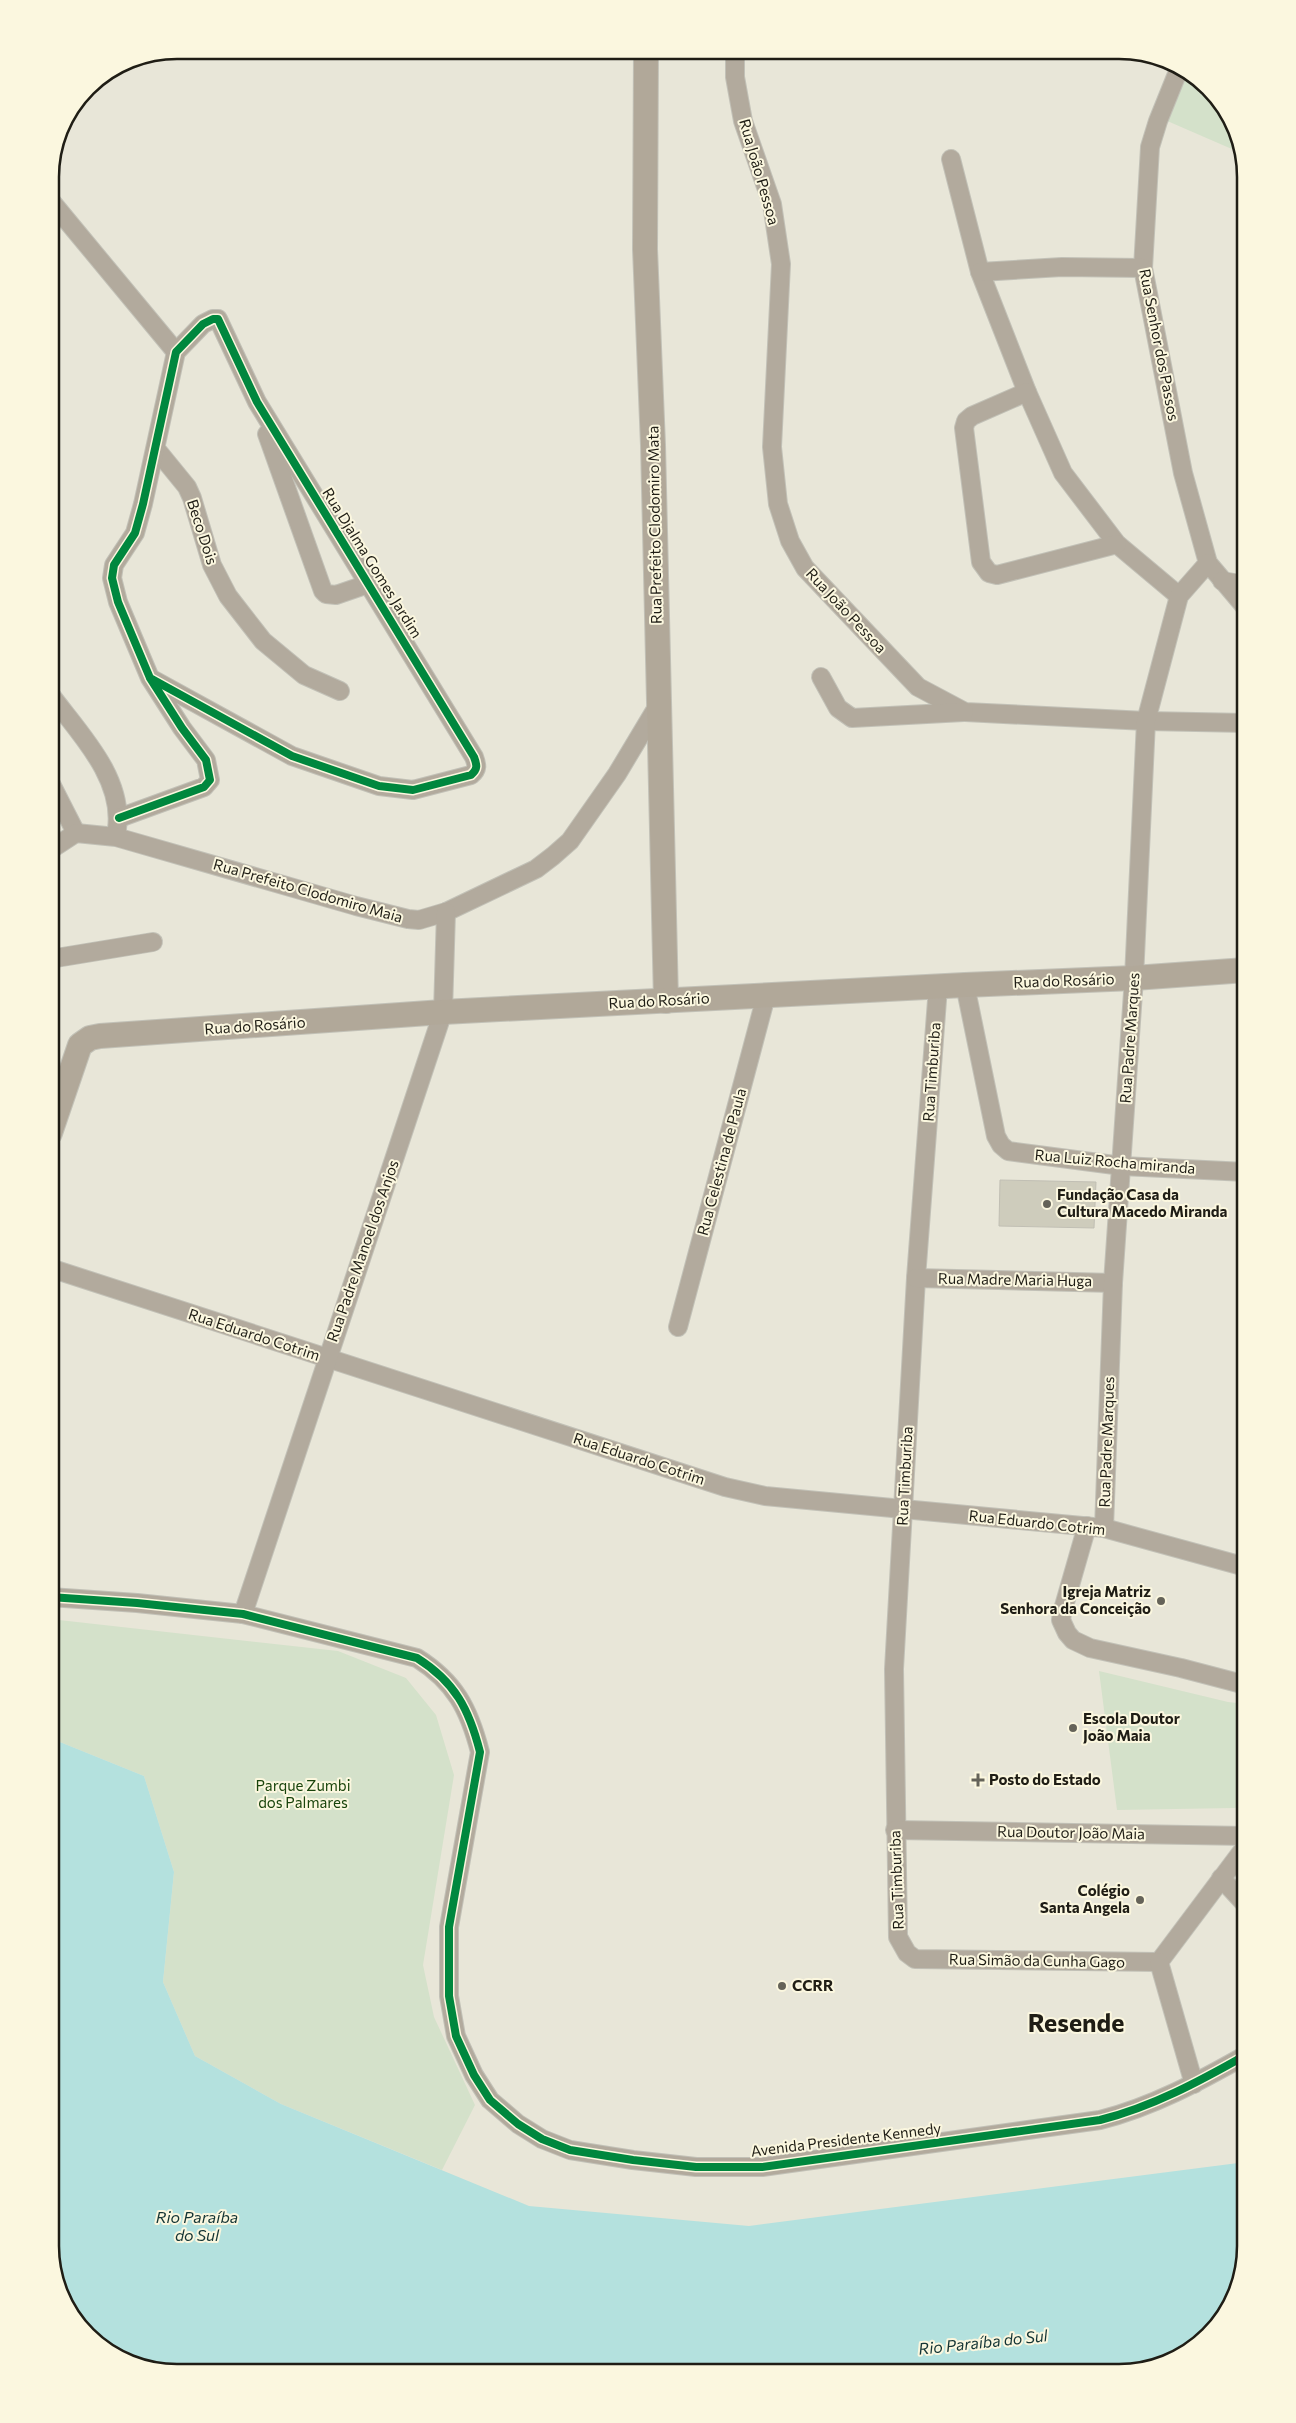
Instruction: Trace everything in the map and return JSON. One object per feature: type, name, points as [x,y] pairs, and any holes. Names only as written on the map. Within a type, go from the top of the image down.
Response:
[{"type":"street","name":"Rua Prefeito Clodomiro Mata","points":[[646,59],[646,249],[666,1000]]},
{"type":"street","name":"Rua João Pessoa","points":[[735,59],[735,77],[744,121],[772,204],[779,242],[781,280],[772,447],[778,504],[790,541],[805,568],[918,687],[965,712],[1146,721],[1237,723]]},
{"type":"street","name":"Rua Senhor dos Passos","points":[[1177,74],[1158,121],[1150,147],[1143,268],[1183,473],[1208,563]]},
{"type":"street","points":[[951,158],[980,272],[1027,392],[1063,473],[1117,544],[1179,596]]},
{"type":"street","points":[[59,211],[176,352],[156,449],[134,533],[114,565],[112,578],[118,602],[150,678],[182,728],[206,760],[210,780],[204,787],[119,818]]},
{"type":"street","points":[[980,272],[1062,267],[1143,268]]},
{"type":"street","name":"Rua Djalma Gomes Jardim","points":[[150,678],[292,756],[379,786],[399,790],[424,788],[471,775],[476,771],[477,765],[438,697],[257,402],[218,320],[213,319],[203,324],[176,352]]},
{"type":"street","points":[[1027,392],[972,416],[966,421],[964,428],[980,553],[985,568],[997,575],[1117,544]]},
{"type":"street","name":"Rua Djalma Gomes Jardim","points":[[257,402],[319,584],[326,594],[330,595],[368,584]]},
{"type":"street","name":"Beco Dois","points":[[156,449],[189,492],[212,565],[228,596],[264,641],[304,675],[340,691]]},
{"type":"street","points":[[1208,563],[1237,598]]},
{"type":"street","name":"Rua Padre Marques","points":[[1208,563],[1179,596],[1146,721],[1134,978],[1095,1527],[1061,1620],[1066,1633],[1073,1640],[1090,1648],[1237,1683]]},
{"type":"street","points":[[1222,581],[1237,584]]},
{"type":"street","points":[[821,676],[838,708],[852,718],[965,712]]},
{"type":"street","name":"Rua Prefeito Clodomiro Maia","points":[[76,833],[116,836],[408,919],[419,920],[446,912],[536,869],[570,841],[617,774],[659,704]]},
{"type":"street","points":[[59,706],[104,768],[117,802],[119,818],[116,836]]},
{"type":"street","points":[[59,800],[76,833],[59,844]]},
{"type":"street","name":"Rua Padre Manoel dos Anjos","points":[[244,1614],[443,1012],[446,912]]},
{"type":"street","points":[[59,958],[154,942]]},
{"type":"street","name":"Rua do Rosário","points":[[59,1106],[78,1050],[84,1042],[100,1036],[443,1012],[938,987],[965,984],[1134,978],[1237,971]]},
{"type":"street","name":"Rua Luiz Rocha miranda","points":[[965,984],[996,1136],[1001,1145],[1008,1151],[1122,1166],[1237,1172]]},
{"type":"street","name":"Rua Timburiba","points":[[915,1959],[907,1953],[898,1937],[894,1669],[916,1278],[938,987]]},
{"type":"street","name":"Rua Celestina de Paula","points":[[678,1327],[766,996]]},
{"type":"street","name":"Rua Eduardo Cotrim","points":[[59,1271],[725,1486],[765,1496],[903,1511],[1095,1527],[1237,1564]]},
{"type":"street","name":"Rua Madre Maria Huga","points":[[916,1278],[1113,1283]]},
{"type":"street","name":"Avenida Presidente Kennedy","points":[[59,1598],[137,1603],[244,1614],[417,1658],[437,1671],[455,1691],[473,1725],[480,1752],[449,1927],[449,1996],[456,2036],[474,2075],[490,2100],[518,2124],[542,2139],[570,2150],[632,2160],[696,2167],[762,2167],[1100,2120],[1117,2116],[1194,2084],[1237,2060]]},
{"type":"street","name":"Rua Doutor João Maia","points":[[895,1830],[1237,1836]]},
{"type":"street","points":[[1194,2084],[1159,1962],[1237,1858]]},
{"type":"street","points":[[1221,1878],[1237,1895]]},
{"type":"street","name":"Rua Simão da Cunha Gago","points":[[915,1959],[1159,1962]]},
{"type":"green space","points":[[1183,78],[1203,93],[1213,105],[1228,132],[1234,150],[1165,120]]},
{"type":"green space","name":"Parque Zumbi dos Palmares","points":[[59,1620],[338,1651],[406,1678],[436,1715],[454,1775],[423,1965],[434,2017],[475,2105],[442,2170],[281,2104],[195,2056],[163,1982],[174,1872],[144,1776],[59,1742]]},
{"type":"green space","points":[[1099,1671],[1237,1703],[1237,1808],[1117,1810]]},
{"type":"water","name":"Rio Paraíba do Sul","points":[[59,1742],[144,1776],[174,1872],[163,1982],[195,2056],[281,2104],[529,2206],[749,2226],[1237,2163],[1236,2262],[1225,2299],[1208,2324],[1197,2335],[1164,2355],[1142,2362],[1127,2364],[169,2364],[139,2358],[111,2344],[93,2330],[83,2318],[65,2284],[60,2262]]},
{"type":"building","name":"Fundação Casa da Cultura Macedo Miranda","points":[[1000,1180],[1096,1182],[1094,1228],[999,1226]]},
{"type":"cycle path","points":[[119,818],[204,787],[210,780],[206,760],[182,728],[150,678],[118,602],[112,578],[114,565],[135,533],[176,352],[203,324],[213,319],[218,319],[257,402],[474,757],[476,769],[471,775],[413,790],[379,786],[292,756],[150,678]]},
{"type":"cycle path","points":[[59,1598],[137,1603],[243,1614],[417,1658],[430,1667],[451,1687],[459,1698],[471,1723],[480,1752],[449,1927],[449,1996],[456,2036],[474,2075],[490,2100],[518,2124],[542,2139],[570,2150],[696,2167],[762,2167],[1100,2120],[1157,2101],[1237,2060]]},
{"type":"place","name":"Fundação Casa da Cultura Macedo Miranda","points":[[1047,1204]]},
{"type":"place","name":"Igreja Matriz Senhora da Conceição","points":[[1161,1601]]},
{"type":"place","name":"Escola Doutor João Maia","points":[[1073,1728]]},
{"type":"place","name":"Posto do Estado","points":[[978,1780]]},
{"type":"place","name":"Colégio Santa Angela","points":[[1140,1900]]},
{"type":"place","name":"CCRR","points":[[782,1986]]},
{"type":"district","name":"Resende","points":[[1076,2023]]}]
